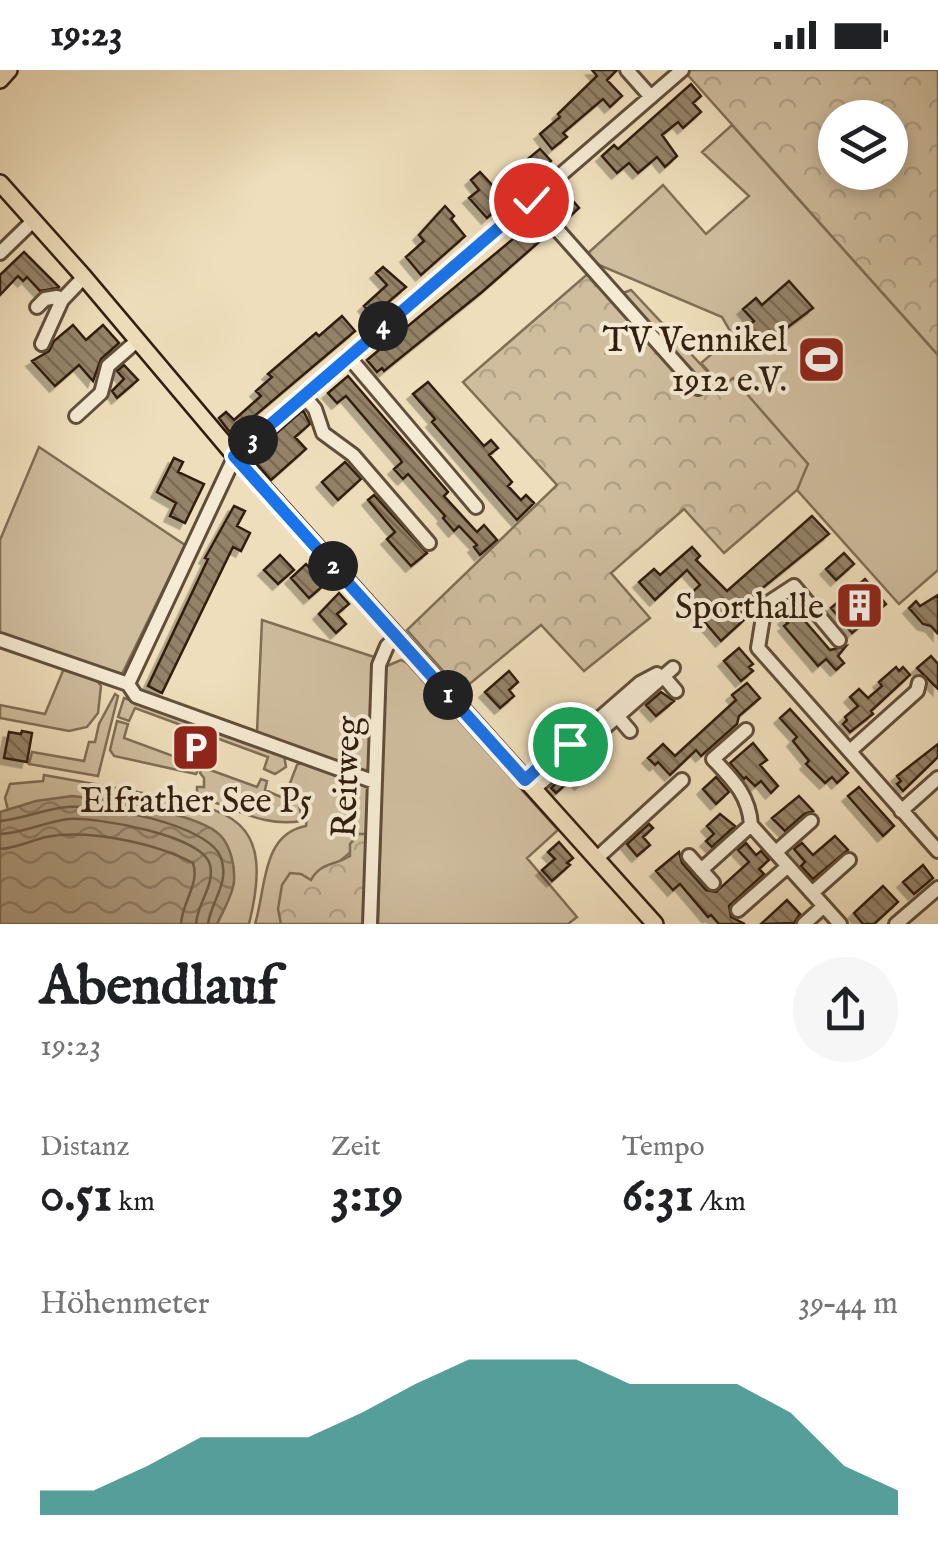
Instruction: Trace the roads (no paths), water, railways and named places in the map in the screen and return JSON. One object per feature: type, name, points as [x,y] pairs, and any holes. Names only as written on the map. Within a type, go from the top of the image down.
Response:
[{"type":"main road","points":[[0,80],[9,70]]},
{"type":"main road","points":[[0,184],[84,277],[234,456],[655,924]]},
{"type":"street","points":[[626,70],[651,97]]},
{"type":"street","points":[[128,684],[234,456],[682,70]]},
{"type":"street","points":[[531,200],[698,388]]},
{"type":"street","points":[[0,252],[34,220]]},
{"type":"street","points":[[42,344],[62,300],[84,277]]},
{"type":"street","points":[[37,307],[44,299],[62,300]]},
{"type":"street","points":[[76,416],[102,393],[108,366],[138,340]]},
{"type":"street","points":[[348,356],[476,507]]},
{"type":"street","points":[[303,395],[314,409],[320,428],[353,455],[429,543]]},
{"type":"street","points":[[839,640],[794,586],[764,604],[758,648],[938,851]]},
{"type":"street","name":"Reitweg","points":[[370,924],[379,665],[387,646],[396,637]]},
{"type":"street","points":[[0,640],[128,684],[136,696],[375,782]]},
{"type":"street","points":[[529,784],[618,717],[665,673]]},
{"type":"street","points":[[529,784],[560,748],[570,744],[640,683],[665,673]]},
{"type":"street","points":[[665,673],[676,691]]},
{"type":"street","points":[[850,751],[917,692],[918,683]]},
{"type":"street","points":[[618,717],[630,731]]},
{"type":"street","points":[[746,730],[713,759],[744,793],[752,825],[840,924]]},
{"type":"street","points":[[549,735],[560,748]]},
{"type":"street","points":[[901,811],[938,778]]},
{"type":"street","points":[[596,859],[682,780]]},
{"type":"street","points":[[776,852],[811,821]]},
{"type":"street","points":[[701,870],[752,825]]},
{"type":"street","points":[[690,856],[713,883]]},
{"type":"street","points":[[812,893],[849,860]]},
{"type":"street","points":[[738,910],[788,866]]},
{"type":"street","points":[[896,924],[938,888]]},
{"type":"street","points":[[804,924],[824,906]]},
{"type":"water","points":[[72,796],[173,814],[221,836],[232,857],[234,881],[217,924],[0,924],[0,812]]},
{"type":"place","name":"TV Vennikel 1912 e.V.","points":[[822,359]]},
{"type":"place","name":"Sporthalle","points":[[859,606]]},
{"type":"place","name":"Elfrather See P5","points":[[196,748]]}]
